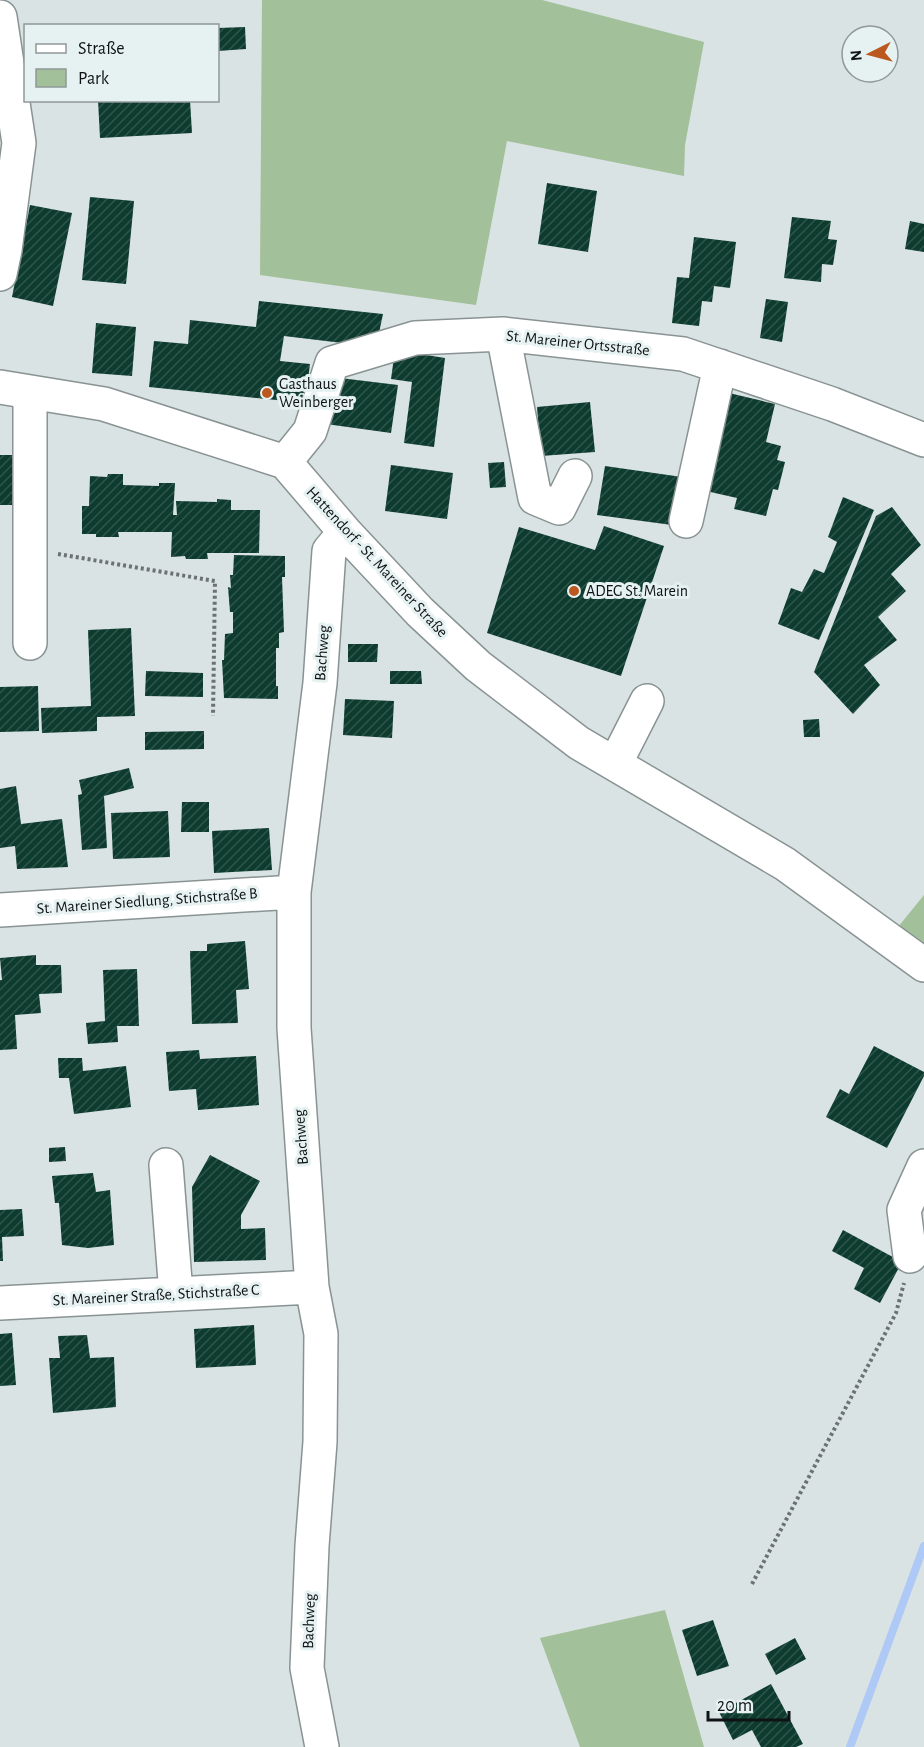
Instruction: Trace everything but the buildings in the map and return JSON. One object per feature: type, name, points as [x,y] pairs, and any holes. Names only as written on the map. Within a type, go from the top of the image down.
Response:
[{"type":"street","points":[[0,17],[19,143],[0,274]]},
{"type":"street","points":[[503,334],[535,498],[559,508],[575,476]]},
{"type":"street","name":"St. Mareiner Ortsstraße","points":[[285,462],[310,431],[332,363],[414,338],[503,334],[683,354],[832,404],[924,440]]},
{"type":"street","points":[[686,521],[720,366]]},
{"type":"street","points":[[30,643],[30,549],[15,389],[104,404],[285,462]]},
{"type":"street","name":"Hattendorf - St. Mareiner Straße","points":[[285,462],[345,532],[420,612],[478,666],[579,742],[784,864],[924,965]]},
{"type":"street","name":"Bachweg","points":[[322,1747],[307,1668],[320,1418],[321,1334],[312,1287],[294,1028],[294,892],[320,683],[329,551],[345,532]]},
{"type":"street","points":[[615,764],[647,701]]},
{"type":"street","name":"St. Mareiner Siedlung, Stichstraße B","points":[[0,910],[294,892]]},
{"type":"street","points":[[166,1165],[176,1294]]},
{"type":"street","points":[[910,1256],[904,1210],[924,1166]]},
{"type":"street","name":"St. Mareiner Straße, Stichstraße C","points":[[0,1304],[312,1287]]},
{"type":"path","points":[[30,549],[215,581],[213,716]]},
{"type":"path","points":[[752,1584],[896,1313],[910,1256]]},
{"type":"green space","points":[[262,0],[542,0],[704,42],[685,145],[684,176],[507,141],[476,305],[260,275]]},
{"type":"green space","points":[[924,895],[924,970],[894,932]]},
{"type":"green space","points":[[665,1610],[704,1747],[580,1747],[540,1638]]},
{"type":"waterway","points":[[850,1747],[924,1546]]},
{"type":"place","name":"Gasthaus Weinberger","points":[[267,393]]},
{"type":"place","name":"ADEG St. Marein","points":[[574,591]]}]
